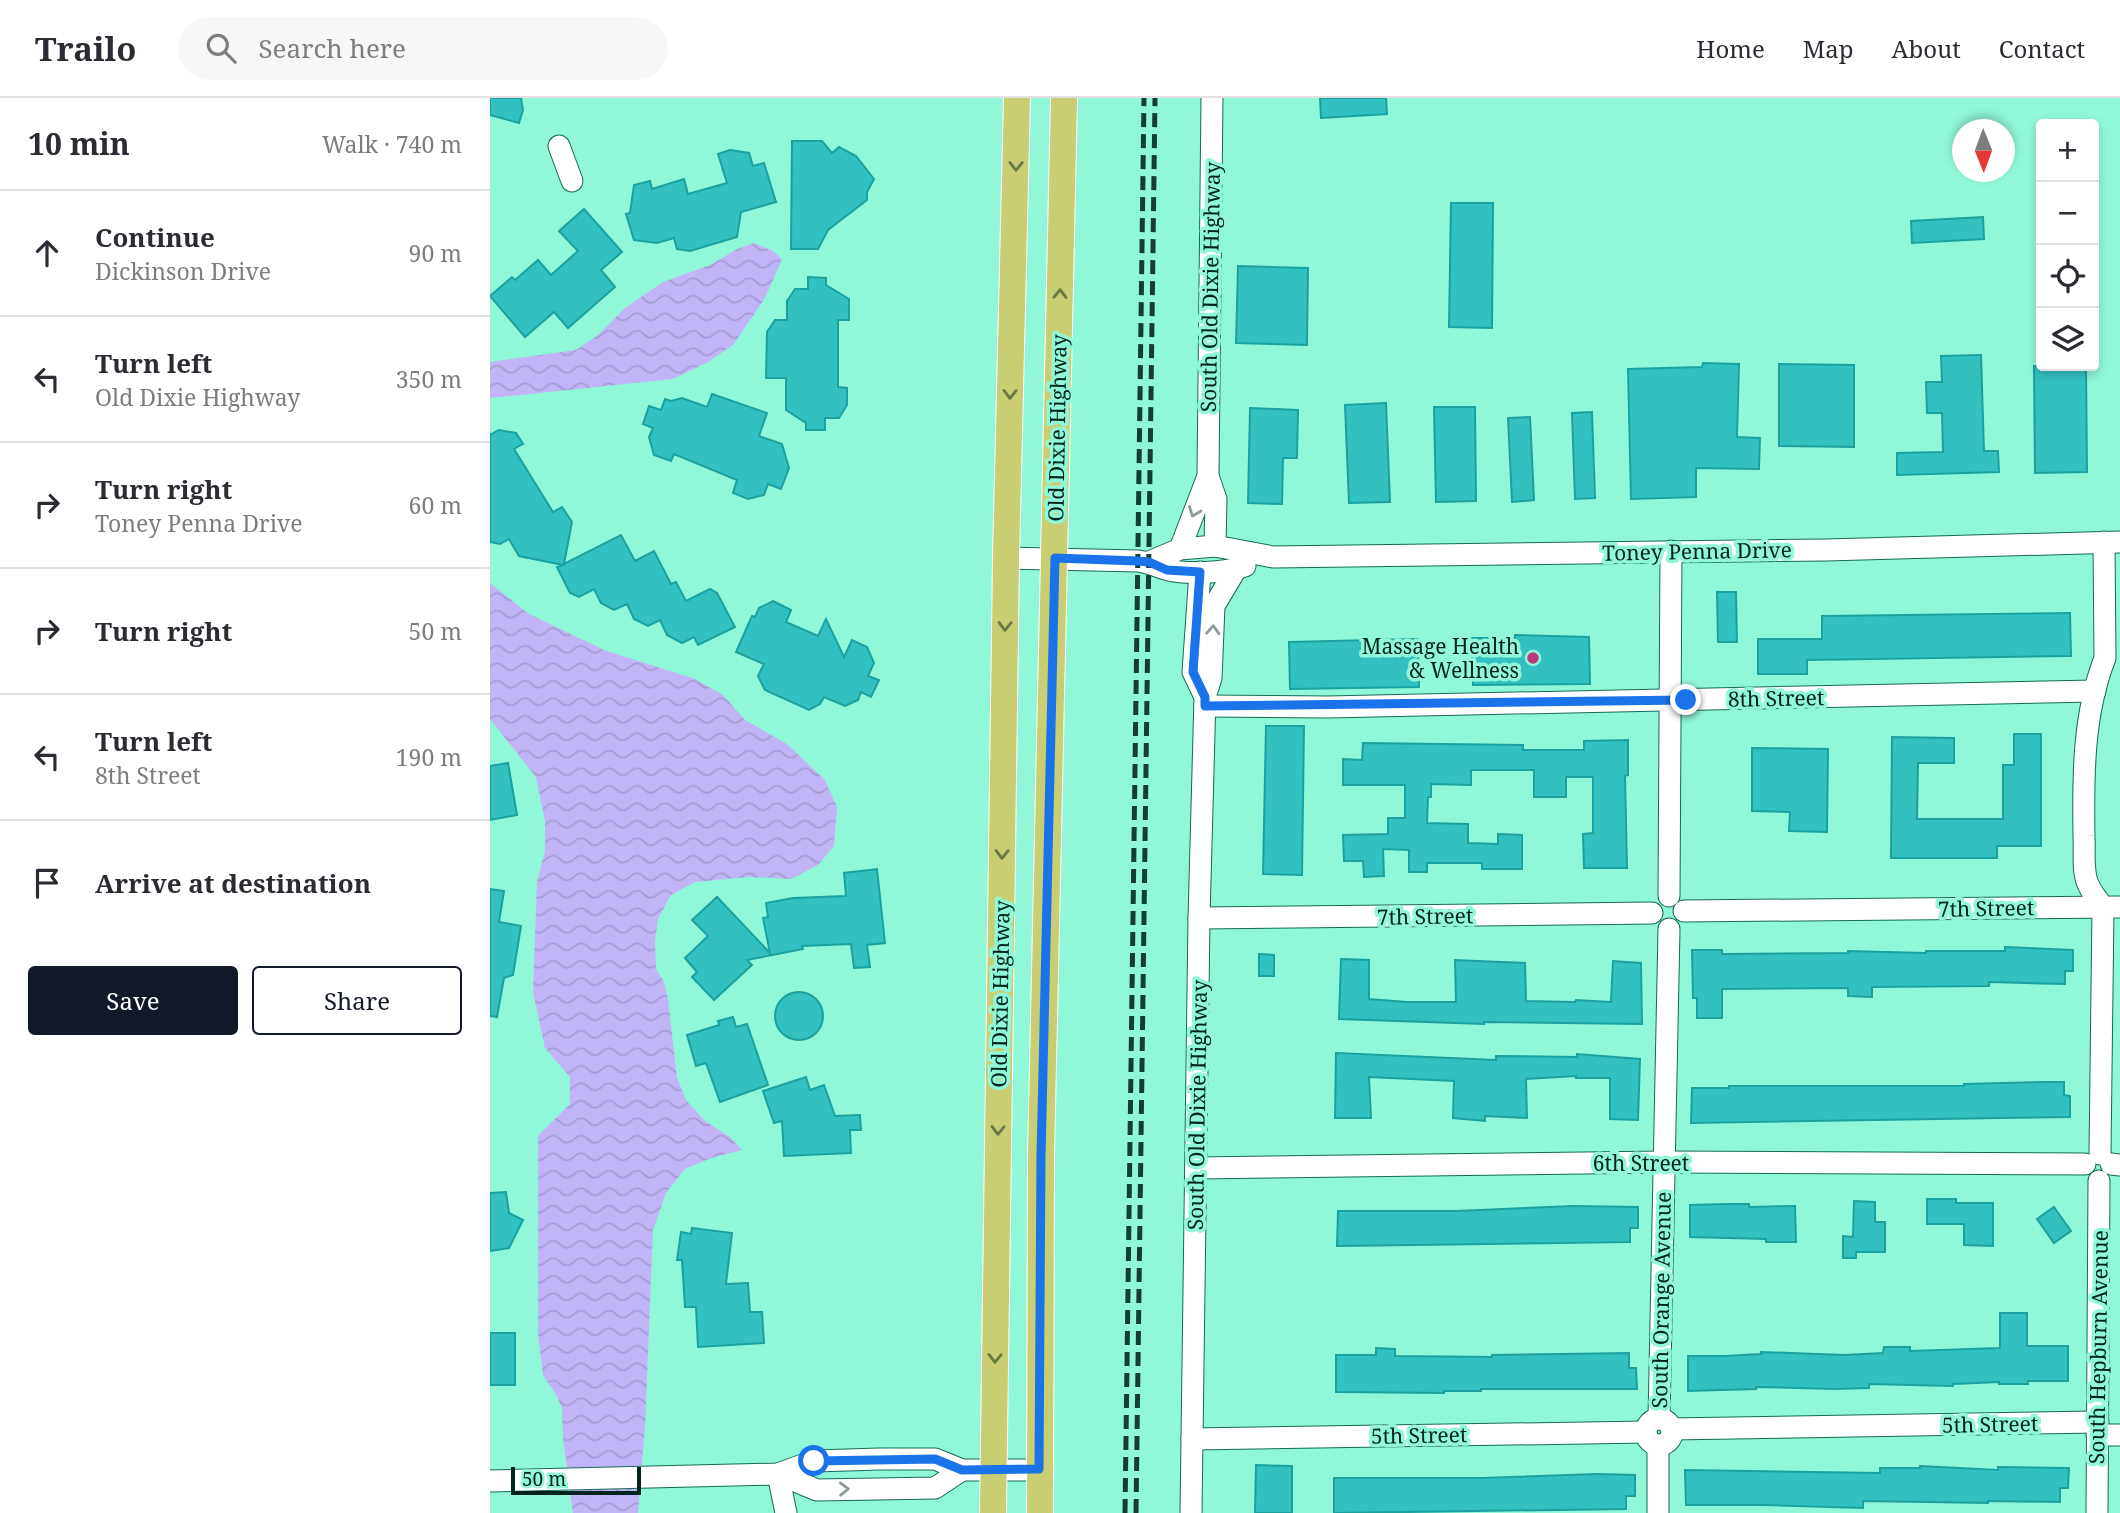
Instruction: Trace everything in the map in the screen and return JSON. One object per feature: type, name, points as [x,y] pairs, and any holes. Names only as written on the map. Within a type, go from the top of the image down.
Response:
[{"type":"main road","name":"Old Dixie Highway","points":[[993,1513],[1006,558],[1017,98]]},
{"type":"main road","name":"Old Dixie Highway","points":[[1040,1513],[1041,1156],[1064,98]]},
{"type":"street","name":"South Old Dixie Highway","points":[[1181,549],[1208,477],[1212,98]]},
{"type":"street","points":[[559,146],[572,181]]},
{"type":"street","name":"South Old Dixie Highway","points":[[1208,477],[1216,499],[1215,546]]},
{"type":"street","name":"Toney Penna Drive","points":[[1149,562],[1181,549],[1215,546],[1273,557],[1826,550],[2112,542]]},
{"type":"street","name":"South Hepburn Avenue","points":[[2097,1513],[2111,907],[2087,884],[2085,751],[2096,683],[2105,659],[2112,542]]},
{"type":"street","points":[[1671,551],[1670,700],[1676,904],[1682,921],[1669,929],[1655,923],[1651,913],[1658,899],[1676,904]]},
{"type":"street","name":"Toney Penna Drive","points":[[1006,558],[1149,562],[1167,570],[1200,572],[1236,569],[1273,557]]},
{"type":"street","name":"South Old Dixie Highway","points":[[1191,1513],[1199,918],[1205,702],[1211,678],[1214,606],[1236,569]]},
{"type":"street","name":"South Old Dixie Highway","points":[[1200,572],[1193,672],[1205,702]]},
{"type":"street","name":"8th Street","points":[[1205,702],[1670,700],[2096,683],[2120,674]]},
{"type":"street","name":"7th Street","points":[[1676,904],[2111,907]]},
{"type":"street","name":"7th Street","points":[[1199,918],[1651,913]]},
{"type":"street","name":"South Orange Avenue","points":[[1658,1513],[1669,929]]},
{"type":"street","name":"6th Street","points":[[1196,1168],[1664,1162],[2103,1166]]},
{"type":"street","name":"5th Street","points":[[1192,1439],[1659,1431],[2098,1428],[2120,1435]]},
{"type":"street","points":[[490,1481],[778,1474],[814,1461],[935,1459],[962,1470],[1039,1469]]},
{"type":"street","points":[[876,1489],[870,1475],[871,1465],[880,1460]]},
{"type":"street","points":[[778,1474],[817,1490],[935,1488],[962,1470]]},
{"type":"street","points":[[778,1474],[786,1513]]},
{"type":"water","points":[[754,243],[773,251],[782,259],[765,298],[733,345],[708,362],[673,379],[490,398],[490,362],[576,350],[598,335],[625,308],[663,282],[710,265],[737,249]]},
{"type":"water","points":[[490,583],[529,614],[604,650],[695,679],[723,695],[745,720],[787,744],[825,780],[837,807],[834,846],[818,865],[791,879],[749,877],[695,882],[671,895],[658,919],[656,969],[664,982],[668,999],[677,1078],[686,1100],[705,1121],[730,1137],[742,1150],[711,1158],[685,1169],[666,1193],[653,1230],[645,1427],[638,1513],[573,1513],[562,1409],[543,1375],[538,1335],[538,1136],[570,1104],[570,1077],[545,1048],[533,992],[537,882],[545,851],[545,821],[536,777],[490,719]]},
{"type":"building","points":[[490,98],[521,98],[523,110],[519,123],[490,115]]},
{"type":"building","points":[[1320,98],[1386,98],[1387,114],[1321,118]]},
{"type":"building","points":[[792,141],[822,141],[832,153],[839,147],[856,156],[874,179],[867,192],[867,200],[828,230],[818,249],[791,249]]},
{"type":"building","points":[[730,150],[749,153],[753,166],[764,163],[776,202],[741,212],[737,237],[690,251],[677,249],[674,238],[657,243],[634,240],[626,214],[630,213],[634,185],[650,181],[652,189],[684,179],[688,194],[727,183],[718,154]]},
{"type":"building","points":[[1451,203],[1493,203],[1492,328],[1449,327]]},
{"type":"building","points":[[584,209],[622,252],[601,270],[615,287],[568,328],[554,312],[525,337],[490,296],[512,277],[515,280],[538,260],[551,275],[578,251],[559,231]]},
{"type":"building","points":[[1983,217],[1984,239],[1912,243],[1911,221]]},
{"type":"building","points":[[1238,266],[1308,268],[1307,345],[1236,343]]},
{"type":"building","points":[[808,277],[826,278],[826,285],[849,299],[849,320],[838,320],[838,387],[847,388],[847,405],[839,418],[825,418],[825,430],[806,430],[806,423],[786,410],[786,378],[766,378],[767,332],[775,320],[787,320],[787,301],[795,289],[808,289]]},
{"type":"building","points":[[1981,355],[1984,451],[1998,451],[1999,472],[1897,475],[1897,453],[1943,452],[1942,413],[1927,413],[1926,382],[1942,382],[1941,356]]},
{"type":"building","points":[[1703,363],[1739,364],[1737,437],[1760,438],[1759,469],[1696,468],[1696,497],[1631,499],[1628,369],[1702,367]]},
{"type":"building","points":[[1779,364],[1854,365],[1854,447],[1779,446]]},
{"type":"building","points":[[2034,366],[2036,371],[2086,371],[2087,472],[2035,473]]},
{"type":"building","points":[[712,394],[767,413],[759,436],[782,444],[789,468],[781,489],[768,484],[764,495],[748,499],[733,493],[737,480],[674,454],[671,461],[654,455],[649,437],[653,428],[643,424],[649,406],[661,410],[665,399],[671,401],[682,398],[707,407]]},
{"type":"building","points":[[1386,403],[1390,502],[1349,503],[1345,405]]},
{"type":"building","points":[[1434,407],[1475,407],[1476,501],[1436,502]]},
{"type":"building","points":[[1250,408],[1298,410],[1297,458],[1283,458],[1282,504],[1248,503]]},
{"type":"building","points":[[1592,412],[1595,498],[1575,499],[1572,413]]},
{"type":"building","points":[[1530,417],[1534,500],[1512,502],[1508,418]]},
{"type":"building","points":[[499,430],[516,433],[523,444],[514,449],[553,512],[562,507],[572,522],[564,564],[621,535],[635,561],[654,551],[671,584],[676,582],[686,601],[710,589],[717,593],[735,627],[698,645],[694,637],[682,643],[667,635],[660,620],[648,626],[634,619],[627,604],[614,610],[601,603],[594,589],[579,597],[570,593],[557,567],[563,565],[519,556],[509,539],[500,544],[490,542],[490,435]]},
{"type":"building","points":[[1717,592],[1736,592],[1737,642],[1718,642]]},
{"type":"building","points":[[773,601],[791,610],[786,622],[818,636],[826,619],[844,657],[852,640],[867,647],[874,663],[868,676],[879,680],[871,697],[861,692],[858,700],[845,706],[824,697],[820,704],[809,710],[765,690],[758,676],[764,664],[736,652],[752,616],[755,617],[759,608]]},
{"type":"building","points":[[2070,613],[2071,656],[1807,660],[1807,674],[1758,674],[1758,639],[1822,639],[1822,616]]},
{"type":"building","points":[[1515,635],[1589,637],[1590,684],[1473,685],[1472,638],[1515,638]]},
{"type":"building","points":[[1418,639],[1419,687],[1290,689],[1289,642]]},
{"type":"building","points":[[1266,726],[1304,726],[1302,875],[1263,874]]},
{"type":"building","points":[[2014,734],[2041,734],[2041,846],[1997,846],[1997,858],[1891,858],[1892,737],[1954,738],[1954,763],[1918,763],[1917,819],[2003,819],[2003,765],[2014,765]]},
{"type":"building","points":[[1628,740],[1628,775],[1625,776],[1627,868],[1584,868],[1583,834],[1593,833],[1593,777],[1566,777],[1566,797],[1534,797],[1534,770],[1471,770],[1471,785],[1431,784],[1431,797],[1428,797],[1427,823],[1468,824],[1468,843],[1498,844],[1498,834],[1522,835],[1522,869],[1482,869],[1482,863],[1427,863],[1427,872],[1409,872],[1409,850],[1383,849],[1384,876],[1364,877],[1363,861],[1344,861],[1343,835],[1388,834],[1388,818],[1405,818],[1405,785],[1343,785],[1343,759],[1362,760],[1363,743],[1523,745],[1523,750],[1584,750],[1584,741]]},
{"type":"building","points":[[1752,748],[1828,749],[1827,832],[1789,831],[1790,812],[1752,811]]},
{"type":"building","points":[[508,763],[517,815],[490,820],[490,766]]},
{"type":"building","points":[[877,869],[885,943],[867,945],[870,967],[854,968],[851,944],[802,946],[803,949],[747,960],[752,965],[714,1000],[692,977],[697,972],[685,958],[708,936],[692,920],[717,897],[770,953],[763,918],[768,917],[766,903],[793,898],[846,896],[844,873]]},
{"type":"building","points":[[490,889],[504,891],[499,922],[521,926],[513,975],[504,978],[497,1017],[490,1016]]},
{"type":"building","points":[[2005,947],[2073,950],[2073,971],[2065,971],[2065,984],[1989,982],[1989,986],[1872,987],[1872,997],[1848,996],[1848,988],[1722,989],[1722,1018],[1697,1018],[1697,998],[1693,998],[1692,950],[1722,950],[1722,954],[1848,951],[1926,953],[2005,951]]},
{"type":"building","points":[[1259,954],[1274,955],[1274,976],[1259,976]]},
{"type":"building","points":[[1341,959],[1369,960],[1369,999],[1407,1002],[1456,1002],[1455,960],[1525,963],[1526,1001],[1611,1002],[1613,961],[1641,963],[1642,1024],[1484,1024],[1339,1019]]},
{"type":"building","points":[[799,992],[816,999],[823,1016],[816,1033],[799,1040],[782,1033],[775,1016],[782,999]]},
{"type":"building","points":[[733,1017],[736,1027],[747,1024],[768,1085],[720,1102],[706,1063],[696,1066],[687,1035],[719,1025],[718,1021]]},
{"type":"building","points":[[1336,1053],[1496,1060],[1496,1056],[1577,1057],[1577,1054],[1640,1059],[1638,1120],[1610,1119],[1610,1078],[1576,1076],[1526,1079],[1527,1118],[1485,1116],[1485,1121],[1453,1118],[1454,1081],[1369,1077],[1371,1118],[1335,1118]]},
{"type":"building","points":[[806,1077],[810,1090],[824,1085],[835,1116],[860,1115],[861,1130],[850,1130],[851,1153],[784,1156],[782,1121],[774,1123],[763,1091]]},
{"type":"building","points":[[2064,1082],[2064,1095],[2070,1096],[2070,1117],[1691,1123],[1692,1088],[1964,1086]]},
{"type":"building","points":[[506,1192],[509,1213],[523,1220],[509,1248],[490,1251],[490,1193]]},
{"type":"building","points":[[1927,1199],[1956,1199],[1956,1203],[1993,1203],[1993,1246],[1964,1245],[1964,1224],[1927,1224]]},
{"type":"building","points":[[1854,1201],[1875,1202],[1875,1222],[1885,1222],[1885,1252],[1856,1252],[1856,1258],[1843,1258],[1843,1236],[1853,1237]]},
{"type":"building","points":[[1749,1204],[1749,1207],[1795,1206],[1796,1242],[1690,1237],[1690,1205]]},
{"type":"building","points":[[1573,1206],[1638,1207],[1638,1228],[1630,1228],[1630,1242],[1337,1246],[1338,1211],[1456,1211]]},
{"type":"building","points":[[2054,1207],[2071,1231],[2054,1243],[2037,1219]]},
{"type":"building","points":[[692,1228],[732,1233],[726,1284],[748,1283],[750,1312],[762,1312],[764,1343],[698,1347],[696,1307],[685,1307],[682,1260],[677,1260],[681,1232],[691,1234]]},
{"type":"building","points":[[2000,1313],[2027,1313],[2027,1346],[2068,1346],[2068,1381],[1953,1386],[1869,1384],[1869,1388],[1756,1387],[1688,1391],[1688,1356],[1761,1352],[1844,1355],[1883,1353],[1884,1347],[1910,1347],[1910,1351],[2000,1348]]},
{"type":"building","points":[[490,1333],[515,1333],[515,1385],[490,1385]]},
{"type":"building","points":[[1376,1348],[1395,1349],[1395,1356],[1492,1357],[1629,1353],[1629,1368],[1636,1368],[1637,1389],[1336,1392],[1336,1355],[1376,1355]]},
{"type":"building","points":[[1256,1465],[1292,1466],[1292,1513],[1255,1513]]},
{"type":"building","points":[[1920,1466],[1998,1470],[1998,1467],[2069,1468],[2068,1488],[2060,1488],[2060,1502],[1863,1501],[1863,1508],[1686,1505],[1685,1470],[1880,1473],[1880,1468]]},
{"type":"building","points":[[1635,1475],[1635,1496],[1626,1496],[1626,1509],[1334,1513],[1334,1478],[1481,1478]]},
{"type":"railway","points":[[1125,1513],[1144,98]]},
{"type":"railway","points":[[1136,1513],[1155,98]]},
{"type":"place","name":"Massage Health & Wellness","points":[[1533,658]]},
{"type":"route","points":[[814,1461],[935,1459],[962,1470],[1039,1469],[1041,1156],[1055,558],[1149,562],[1167,570],[1200,572],[1193,672],[1205,697],[1205,706],[1686,700]]}]
